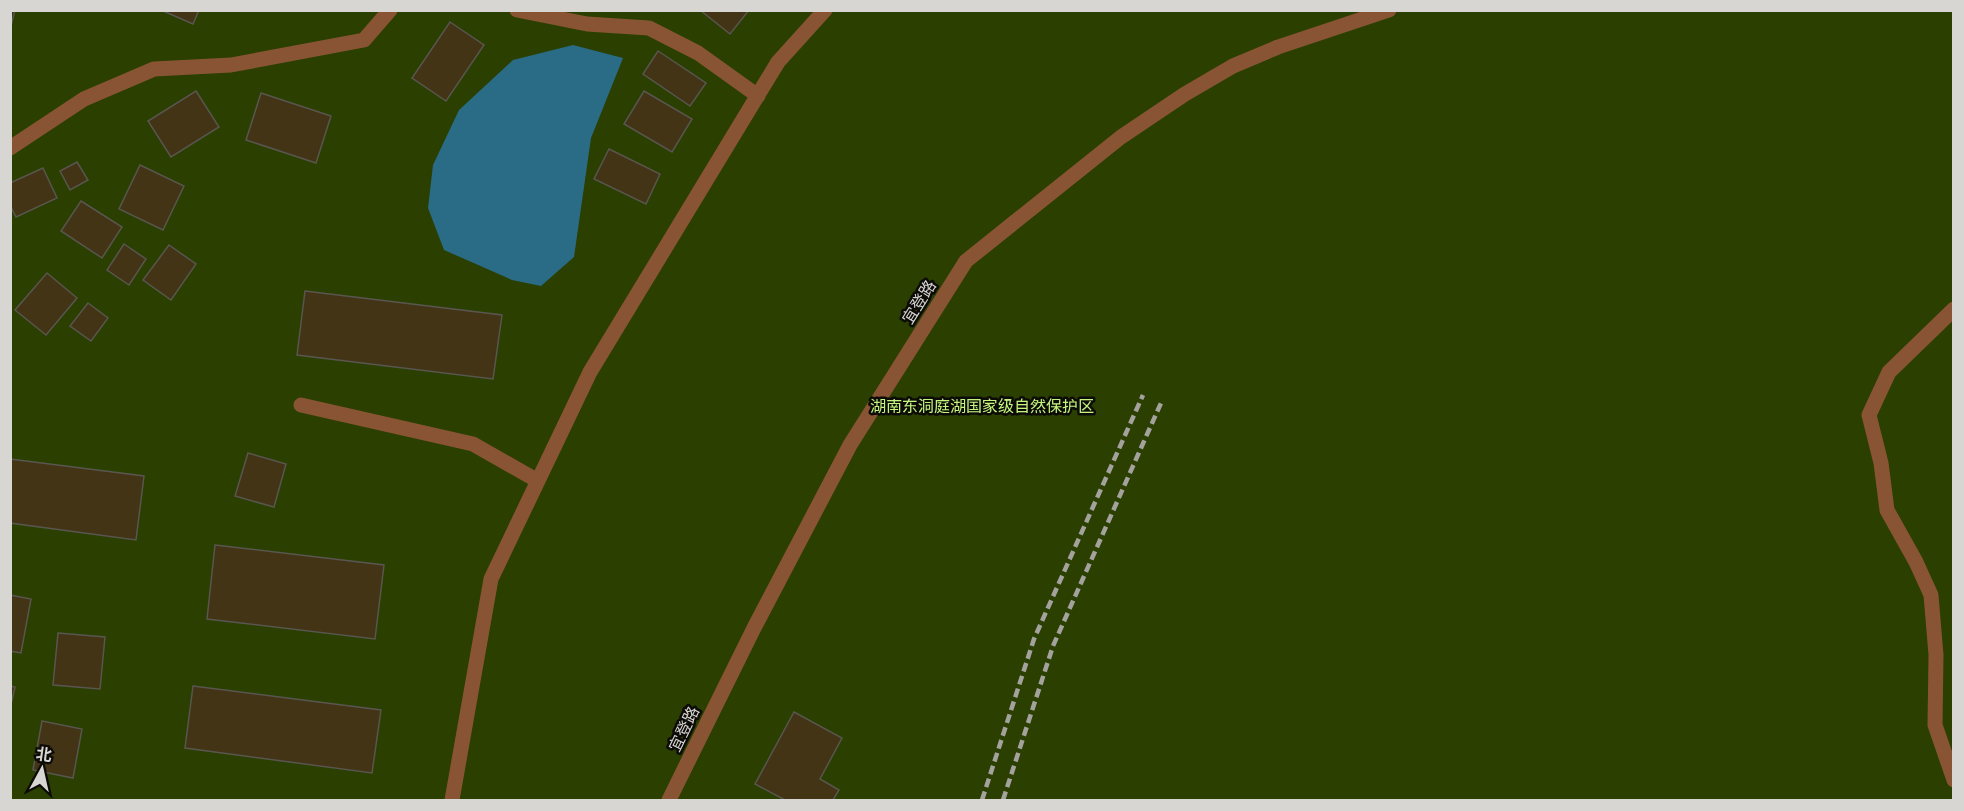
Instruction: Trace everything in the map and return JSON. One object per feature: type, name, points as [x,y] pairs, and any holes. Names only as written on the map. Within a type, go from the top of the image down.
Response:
[{"type":"street","points":[[10,148],[84,99],[154,69],[231,65],[364,40],[390,10]]},
{"type":"street","points":[[517,10],[587,24],[649,28],[698,53],[758,96]]},
{"type":"street","points":[[452,801],[491,579],[590,372],[778,62],[825,10]]},
{"type":"street","name":"宜登路","points":[[669,801],[754,628],[850,444],[966,261],[1121,136],[1185,94],[1233,66],[1278,47],[1389,10]]},
{"type":"street","points":[[1953,309],[1889,372],[1869,416],[1881,464],[1887,510],[1916,562],[1931,595],[1936,655],[1935,725],[1953,780]]},
{"type":"street","points":[[301,405],[473,444],[538,481]]},
{"type":"green space","name":"湖南东洞庭湖国家级自然保护区","points":[[10,11],[1953,11],[1953,800],[11,800]]},
{"type":"water","points":[[573,45],[623,58],[591,138],[574,257],[541,286],[512,280],[444,250],[428,208],[433,165],[459,110],[513,60]]},
{"type":"building","points":[[10,10],[15,10],[10,30]]},
{"type":"building","points":[[161,10],[199,10],[193,24]]},
{"type":"building","points":[[700,10],[749,10],[730,34]]},
{"type":"building","points":[[450,22],[484,45],[446,101],[412,78]]},
{"type":"building","points":[[658,51],[706,83],[690,106],[643,74]]},
{"type":"building","points":[[196,91],[219,127],[171,157],[148,121]]},
{"type":"building","points":[[644,91],[692,119],[672,152],[624,124]]},
{"type":"building","points":[[261,93],[331,116],[316,163],[246,140]]},
{"type":"building","points":[[609,149],[660,174],[646,204],[594,179]]},
{"type":"building","points":[[77,162],[88,180],[70,190],[60,171]]},
{"type":"building","points":[[140,165],[184,186],[163,230],[119,209]]},
{"type":"building","points":[[43,168],[57,198],[16,217],[10,205],[10,183]]},
{"type":"building","points":[[81,201],[122,227],[102,258],[61,231]]},
{"type":"building","points":[[124,244],[146,259],[129,285],[107,270]]},
{"type":"building","points":[[169,245],[196,264],[171,300],[143,280]]},
{"type":"building","points":[[47,273],[77,298],[46,335],[15,310]]},
{"type":"building","points":[[305,291],[502,315],[493,379],[297,355]]},
{"type":"building","points":[[88,303],[108,318],[91,341],[70,326]]},
{"type":"building","points":[[248,453],[286,464],[274,507],[235,496]]},
{"type":"building","points":[[10,459],[144,476],[136,540],[10,523]]},
{"type":"building","points":[[215,545],[384,565],[375,639],[207,619]]},
{"type":"building","points":[[10,595],[31,599],[21,653],[10,651]]},
{"type":"building","points":[[58,633],[105,637],[100,689],[53,685]]},
{"type":"building","points":[[10,686],[15,687],[10,709]]},
{"type":"building","points":[[193,686],[381,710],[372,773],[185,748]]},
{"type":"building","points":[[794,712],[842,738],[820,779],[839,790],[833,800],[785,800],[755,784]]},
{"type":"building","points":[[42,721],[82,729],[73,778],[33,770]]},
{"type":"railway","points":[[982,800],[1034,639],[1143,395]]},
{"type":"railway","points":[[1003,800],[1053,646],[1161,403]]}]
